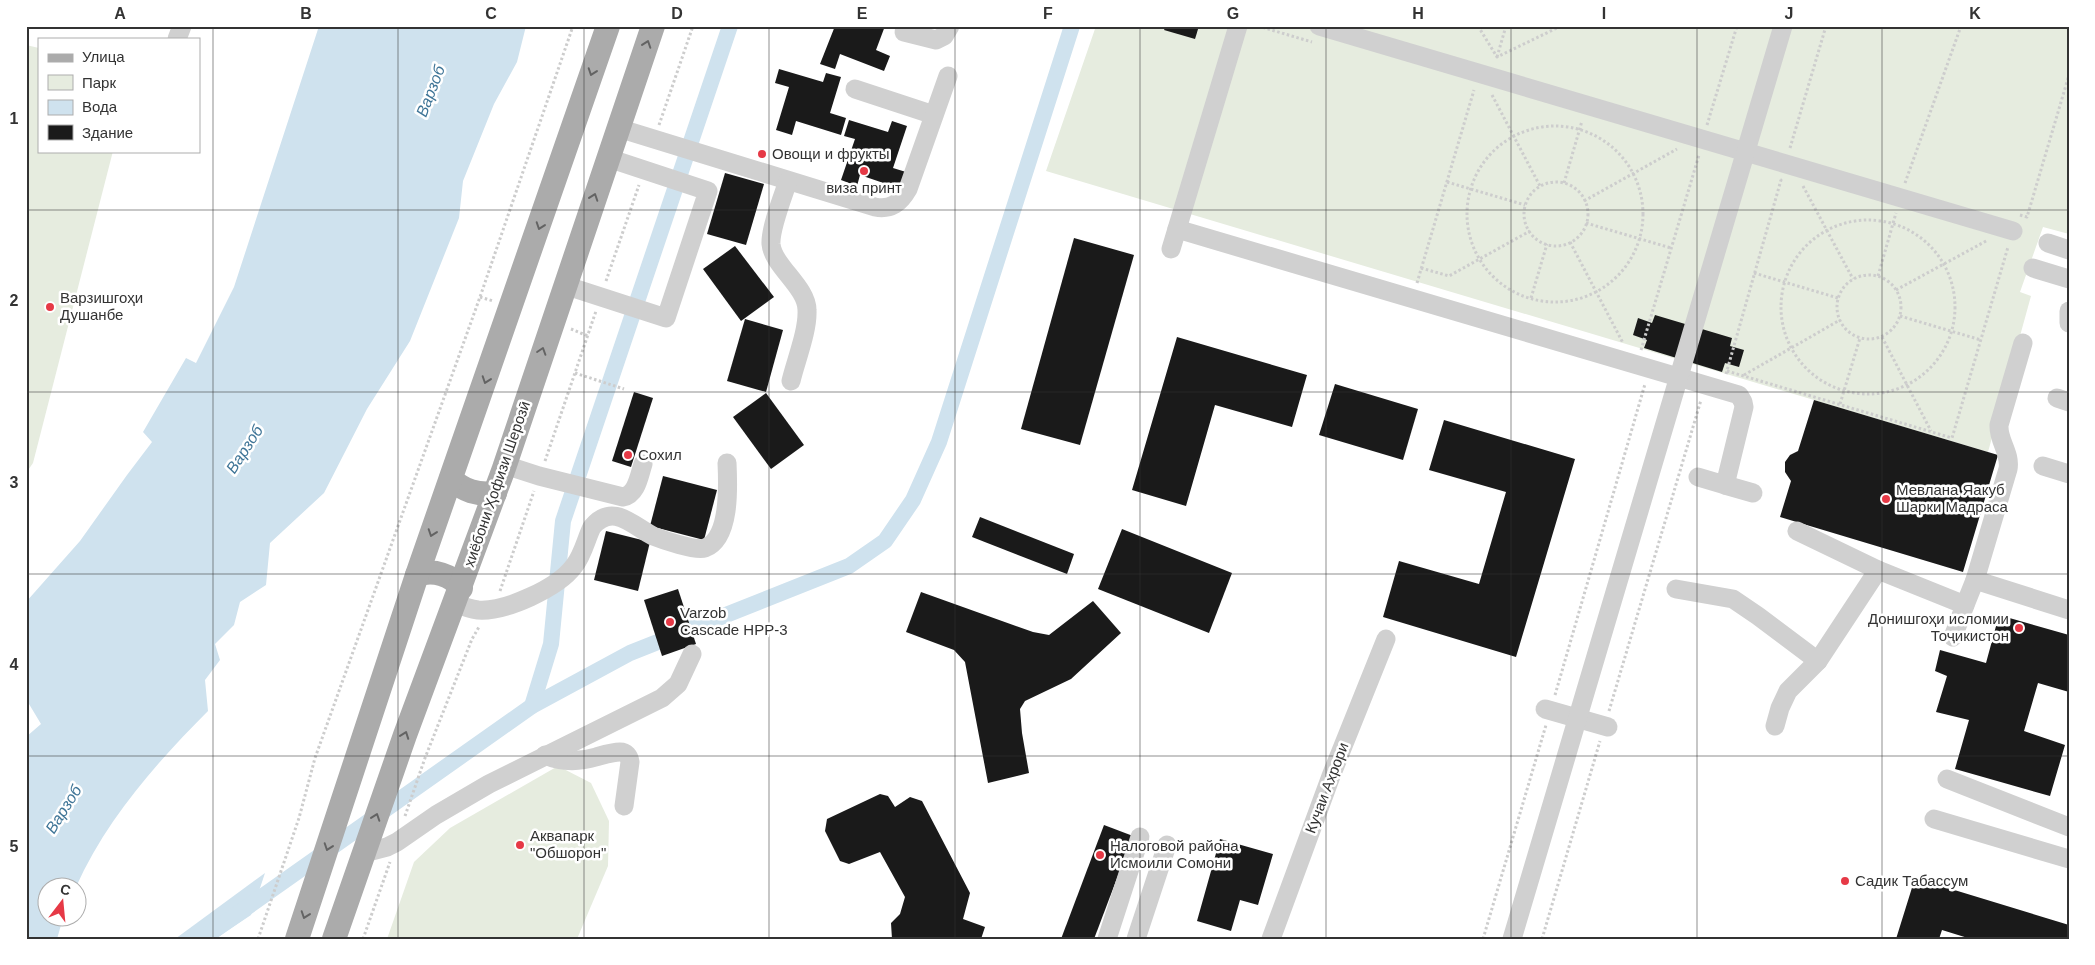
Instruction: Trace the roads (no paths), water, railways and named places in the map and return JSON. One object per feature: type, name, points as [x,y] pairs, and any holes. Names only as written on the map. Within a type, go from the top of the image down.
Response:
[{"type":"main road","points":[[297,939],[417,575],[608,26]]},
{"type":"main road","name":"хиёбони Ҳофизи Шерозӣ","points":[[334,939],[389,781],[495,494],[653,26]]},
{"type":"main road","points":[[451,479],[459,486],[473,493],[495,494]]},
{"type":"main road","points":[[417,575],[430,572],[445,575],[456,582],[458,596]]},
{"type":"street","points":[[177,38],[182,26]]},
{"type":"street","points":[[904,32],[936,40],[944,36],[950,26]]},
{"type":"street","points":[[1171,249],[1238,26]]},
{"type":"street","points":[[1319,26],[1745,152],[1899,205],[2013,231]]},
{"type":"street","points":[[1512,939],[1782,26]]},
{"type":"street","points":[[618,128],[882,209],[894,205],[904,196],[908,189],[948,76]]},
{"type":"street","points":[[855,89],[934,115]]},
{"type":"street","points":[[564,285],[666,318],[708,191],[608,158]]},
{"type":"street","points":[[788,181],[771,236],[772,247],[805,300],[808,310],[804,333],[790,381]]},
{"type":"street","points":[[1177,229],[1649,368],[1681,369],[1705,385],[1739,395],[1743,402],[1742,417],[1726,485]]},
{"type":"street","points":[[2048,243],[2069,250]]},
{"type":"street","points":[[2033,268],[2069,279]]},
{"type":"street","points":[[2069,310],[2069,323]]},
{"type":"street","points":[[1953,637],[1975,580],[2008,469],[2008,456],[2000,438],[1999,425],[2023,343]]},
{"type":"street","points":[[458,596],[476,610],[491,610],[525,598],[562,578],[575,565],[592,527],[602,518],[615,516],[623,518],[655,537],[693,548],[700,549],[712,544],[721,530],[726,509],[727,463]]},
{"type":"street","points":[[505,465],[539,476],[618,496],[628,496],[634,490],[642,464]]},
{"type":"street","points":[[2043,466],[2069,474]]},
{"type":"street","points":[[1698,477],[1754,493]]},
{"type":"street","points":[[1797,532],[1878,570],[1965,605]]},
{"type":"street","points":[[1775,726],[1780,708],[1788,691],[1818,661],[1878,570]]},
{"type":"street","points":[[1975,580],[2069,610]]},
{"type":"street","points":[[1676,589],[1732,599],[1818,661]]},
{"type":"street","name":"Кучаи Ахрори","points":[[1271,939],[1331,776],[1386,640]]},
{"type":"street","points":[[364,853],[398,838],[456,802],[545,755],[662,698],[678,684],[692,654]]},
{"type":"street","points":[[1548,709],[1606,727]]},
{"type":"street","points":[[545,755],[554,759],[577,761],[612,753],[625,754],[630,762],[624,806]]},
{"type":"street","points":[[1947,779],[2069,828]]},
{"type":"street","points":[[1934,819],[2069,859]]},
{"type":"street","points":[[1107,939],[1140,837]]},
{"type":"street","points":[[1136,939],[1167,845]]},
{"type":"water","name":"Варзоб","points":[[319,26],[526,26],[517,62],[494,104],[463,181],[459,218],[410,341],[367,409],[324,493],[270,543],[266,585],[240,602],[234,625],[215,644],[220,660],[205,680],[208,711],[134,793],[102,839],[80,878],[38,878],[38,928],[60,928],[57,939],[26,939],[26,737],[41,724],[26,699],[26,602],[80,541],[152,442],[143,432],[186,358],[196,363],[234,287]]},
{"type":"water","points":[[265,873],[251,915],[215,939],[175,939]]},
{"type":"waterway","points":[[532,706],[551,644],[563,521],[730,26]]},
{"type":"waterway","points":[[202,939],[532,706],[630,653],[849,566],[885,541],[913,500],[939,442],[1072,26]]},
{"type":"place","name":"Овощи и фрукты","points":[[762,154]]},
{"type":"place","name":"виза принт","points":[[864,171]]},
{"type":"place","name":"Варзишгоҳи Душанбе","points":[[50,307]]},
{"type":"place","name":"Сохил","points":[[628,455]]},
{"type":"place","name":"Мевлана Яакуб Шарки Мадраса","points":[[1886,499]]},
{"type":"place","name":"Varzob Cascade HPP-3","points":[[670,622]]},
{"type":"place","name":"Донишгоҳи исломии Тоҷикистон","points":[[2019,628]]},
{"type":"place","name":"Аквапарк \"Обшорон\"","points":[[520,845]]},
{"type":"place","name":"Налоговой района Исмоили Сомони","points":[[1100,855]]},
{"type":"place","name":"Садик Табассум","points":[[1845,881]]}]
